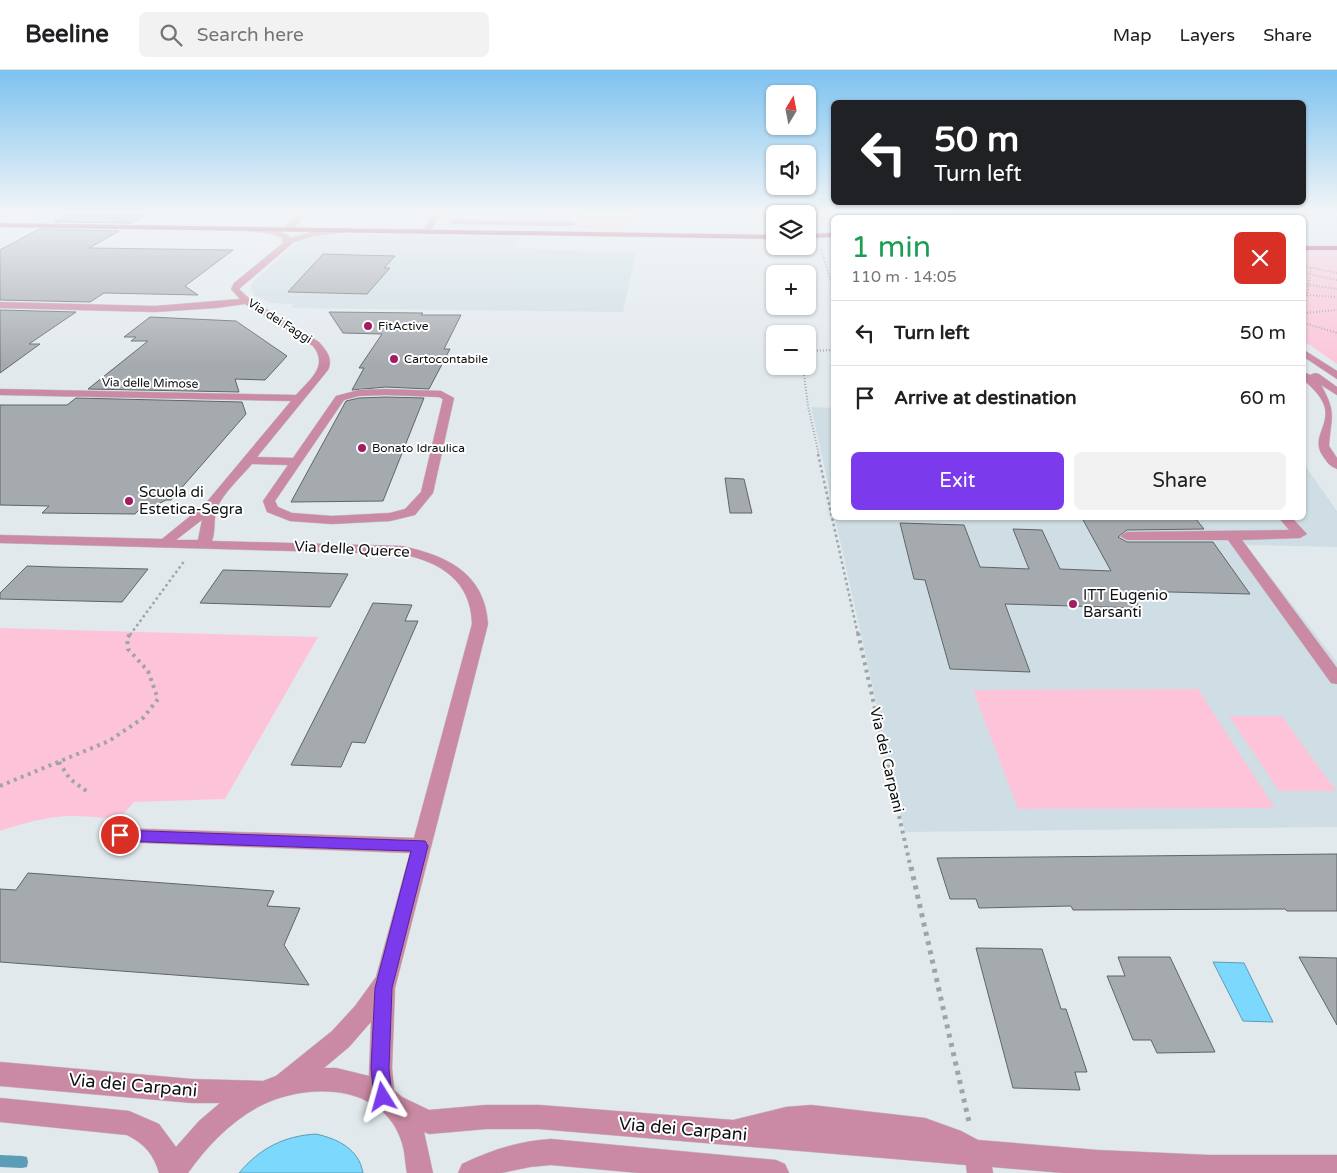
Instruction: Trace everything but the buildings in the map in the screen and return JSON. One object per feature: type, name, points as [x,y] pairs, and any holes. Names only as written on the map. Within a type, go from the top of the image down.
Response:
[{"type":"street","name":"Via dei Faggi","points":[[197,548],[209,533],[208,511],[324,368],[326,360],[323,352],[316,344],[247,301],[235,289],[237,285],[263,262]]},
{"type":"street","points":[[0,305],[171,308],[220,305],[247,301]]},
{"type":"street","points":[[1306,354],[1337,374]]},
{"type":"street","points":[[1306,369],[1337,392]]},
{"type":"street","points":[[1306,377],[1323,394],[1329,407],[1331,414],[1324,437],[1325,449],[1328,456],[1337,465]]},
{"type":"street","name":"Via delle Mimose","points":[[0,392],[299,398]]},
{"type":"street","points":[[386,392],[441,394],[449,398],[427,493],[410,512],[364,520],[290,517],[272,508],[269,502],[297,462],[340,398],[359,393],[386,392]]},
{"type":"street","points":[[1325,449],[1336,443]]},
{"type":"street","points":[[248,460],[297,462]]},
{"type":"street","name":"Via dei Faggi","points":[[166,543],[214,503]]},
{"type":"street","points":[[1127,536],[1300,534],[1288,520]]},
{"type":"street","points":[[1232,536],[1337,679]]},
{"type":"street","name":"Via delle Querce","points":[[0,539],[166,543],[197,548],[369,548],[408,551],[444,565],[457,573],[473,590],[479,603],[480,624],[420,846],[382,999],[380,1074],[388,1101]]},
{"type":"street","points":[[120,835],[420,846]]},
{"type":"street","name":"Via delle Querce","points":[[274,1088],[318,1058],[359,1019],[387,975]]},
{"type":"street","name":"Via dei Carpani","points":[[0,1074],[192,1091],[274,1088],[314,1078],[330,1078],[358,1084],[406,1114],[429,1122],[486,1117],[539,1117],[729,1133],[978,1163],[1097,1163],[1209,1168],[1337,1168]]},
{"type":"street","points":[[173,1173],[207,1130],[236,1107],[274,1088]]},
{"type":"street","points":[[388,1101],[412,1134],[420,1173]]},
{"type":"street","points":[[0,1110],[129,1123],[150,1133],[166,1153],[173,1173]]},
{"type":"street","points":[[472,1173],[512,1156],[544,1152],[776,1173]]},
{"type":"path","points":[[825,262],[831,281]]},
{"type":"path","points":[[1306,267],[1337,272]]},
{"type":"path","points":[[1306,293],[1311,268]]},
{"type":"path","points":[[1306,273],[1337,280]]},
{"type":"path","points":[[1309,284],[1337,289]]},
{"type":"path","points":[[1306,296],[1337,297]]},
{"type":"path","points":[[1306,313],[1337,310]]},
{"type":"path","points":[[1306,324],[1337,333]]},
{"type":"path","points":[[816,351],[831,350]]},
{"type":"path","name":"Via dei Carpani","points":[[803,375],[808,406],[831,512]]},
{"type":"path","name":"Via dei Carpani","points":[[833,520],[978,1163]]},
{"type":"path","points":[[0,786],[110,741],[143,718],[158,699],[154,681],[140,659],[128,649],[127,638],[197,548]]},
{"type":"path","points":[[60,762],[70,780],[89,793]]},
{"type":"shaded area","points":[[275,262],[634,262],[623,312],[291,308],[294,304],[270,303],[254,295],[251,286]]},
{"type":"shaded area","points":[[1306,262],[1337,262],[1337,364],[1306,342]]},
{"type":"shaded area","points":[[811,407],[831,408],[831,497]]},
{"type":"shaded area","name":"ITT Eugenio Barsanti","points":[[1306,467],[1337,511],[1337,547],[1246,545],[1337,662],[1337,827],[905,832],[835,520],[1306,520]]},
{"type":"shaded area","points":[[0,628],[318,637],[225,799],[134,802],[120,818],[54,817],[0,831]]},
{"type":"shaded area","points":[[1198,689],[1275,808],[1018,809],[973,690]]},
{"type":"shaded area","points":[[1229,716],[1282,716],[1336,791],[1279,791]]},
{"type":"water","points":[[1213,962],[1244,963],[1273,1022],[1243,1021]]},
{"type":"water","points":[[316,1134],[346,1146],[357,1157],[363,1173],[239,1173],[255,1157],[273,1145],[293,1137]]},
{"type":"waterway","points":[[0,1161],[22,1162]]},
{"type":"place","name":"FitActive","points":[[368,326]]},
{"type":"place","name":"Cartocontabile","points":[[394,359]]},
{"type":"place","name":"Bonato Idraulica","points":[[362,448]]},
{"type":"place","name":"Scuola di Estetica-Segra","points":[[129,501]]},
{"type":"place","name":"ITT Eugenio Barsanti","points":[[1073,604]]},
{"type":"route","points":[[120,835],[420,846],[382,999],[380,1082],[383,1097]]}]
